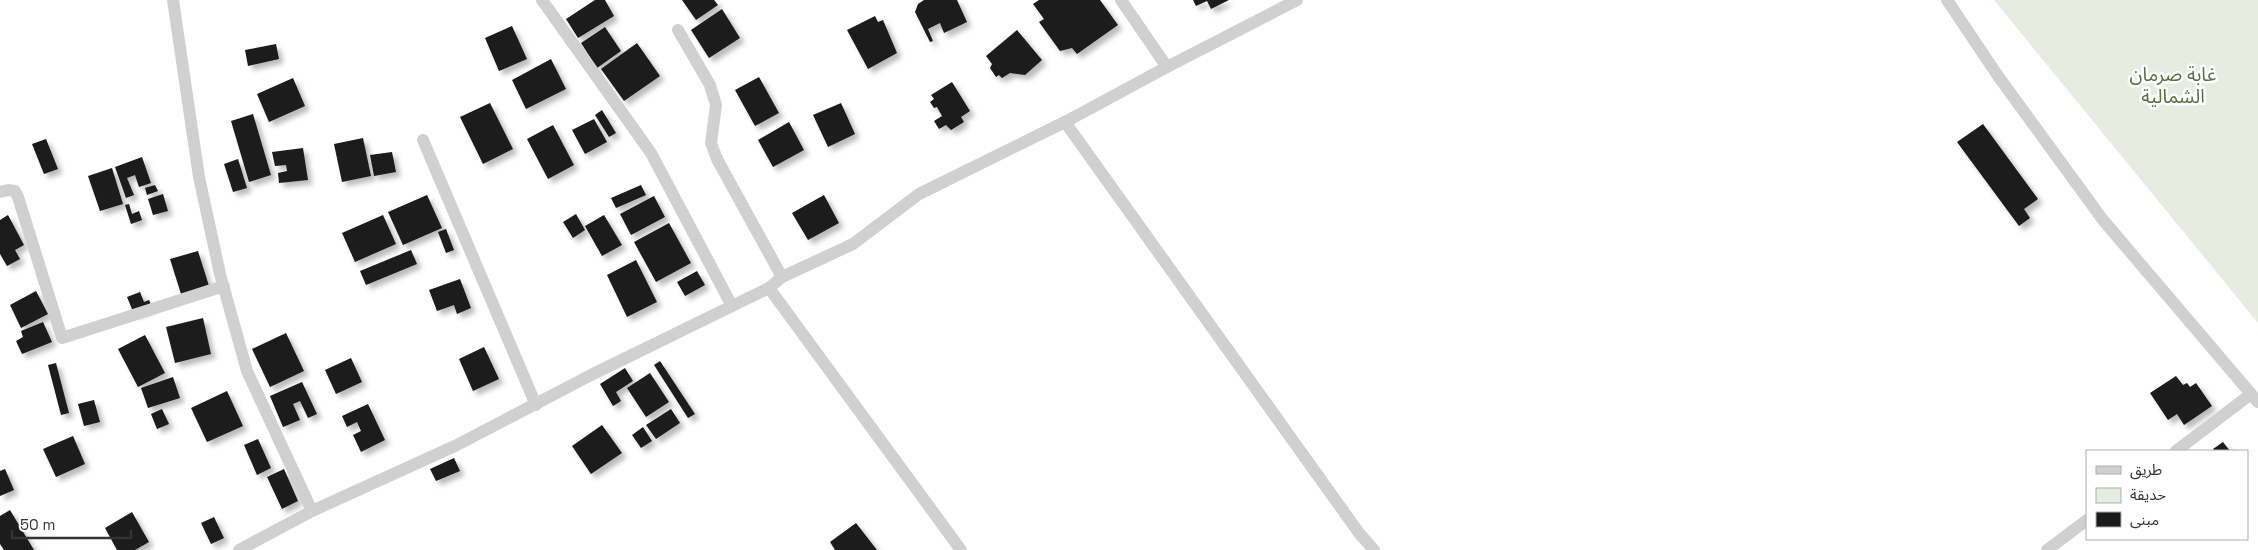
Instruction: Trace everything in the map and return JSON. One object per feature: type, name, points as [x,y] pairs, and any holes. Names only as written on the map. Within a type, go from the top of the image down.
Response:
[{"type":"street","points":[[173,0],[199,178],[224,286],[247,371],[312,511]]},
{"type":"street","points":[[542,0],[651,153],[732,306]]},
{"type":"street","points":[[1121,0],[1167,66]]},
{"type":"street","points":[[239,550],[312,511],[456,445],[536,405],[590,375],[769,288],[782,277],[853,244],[919,194],[1066,122],[1167,66],[1298,0]]},
{"type":"street","points":[[1947,0],[1998,76],[2103,220],[2254,398],[2177,450]]},
{"type":"street","points":[[678,30],[710,85],[716,105],[711,137],[716,159],[782,277]]},
{"type":"street","points":[[1066,122],[1359,533],[1374,550]]},
{"type":"street","points":[[422,140],[536,405]]},
{"type":"street","points":[[0,192],[15,191],[18,197],[62,338],[224,286]]},
{"type":"street","points":[[769,288],[960,550]]},
{"type":"street","points":[[2047,550],[2086,521]]},
{"type":"green space","name":"غابة صرمان الشمالية","points":[[1994,0],[2258,0],[2258,323]]},
{"type":"building","points":[[595,0],[605,0],[614,16],[578,38],[566,19]]},
{"type":"building","points":[[682,0],[714,0],[718,5],[696,20]]},
{"type":"building","points":[[924,0],[957,0],[967,22],[944,33],[940,23],[928,29],[933,41],[930,42],[915,12],[918,4]]},
{"type":"building","points":[[1039,0],[1100,0],[1118,25],[1077,54],[1072,48],[1060,51],[1039,22],[1044,19],[1033,4]]},
{"type":"building","points":[[1193,0],[1229,0],[1211,9],[1207,1],[1196,6]]},
{"type":"building","points":[[722,9],[740,38],[709,58],[691,30]]},
{"type":"building","points":[[875,16],[878,22],[883,20],[897,53],[868,69],[847,30]]},
{"type":"building","points":[[512,26],[527,59],[499,71],[485,38]]},
{"type":"building","points":[[605,27],[621,51],[597,68],[581,43]]},
{"type":"building","points":[[1017,30],[1042,60],[1025,75],[1010,73],[1002,78],[999,75],[996,77],[990,68],[992,64],[986,56]]},
{"type":"building","points":[[637,43],[660,76],[624,101],[601,69]]},
{"type":"building","points":[[276,44],[279,59],[248,66],[245,50]]},
{"type":"building","points":[[551,59],[566,89],[526,109],[512,80]]},
{"type":"building","points":[[759,77],[779,113],[755,126],[735,90]]},
{"type":"building","points":[[293,78],[305,106],[269,122],[257,94]]},
{"type":"building","points":[[952,82],[970,111],[961,117],[964,122],[951,130],[946,125],[939,129],[934,121],[942,116],[937,107],[934,108],[930,102],[934,99],[931,95]]},
{"type":"building","points":[[490,103],[513,149],[483,164],[460,117]]},
{"type":"building","points":[[841,103],[855,134],[828,147],[813,115]]},
{"type":"building","points":[[602,110],[616,133],[609,137],[595,115]]},
{"type":"building","points":[[253,114],[271,175],[249,182],[231,121]]},
{"type":"building","points":[[594,119],[607,142],[585,154],[572,130]]},
{"type":"building","points":[[789,122],[804,150],[773,167],[758,140]]},
{"type":"building","points":[[1983,124],[2038,199],[2024,209],[2030,218],[2019,226],[1957,142]]},
{"type":"building","points":[[553,125],[574,165],[548,179],[527,139]]},
{"type":"building","points":[[363,138],[371,176],[342,182],[334,144]]},
{"type":"building","points":[[46,139],[58,169],[44,174],[32,144]]},
{"type":"building","points":[[303,148],[308,180],[279,183],[278,173],[287,171],[286,165],[275,166],[272,152]]},
{"type":"building","points":[[392,152],[396,172],[374,176],[370,155]]},
{"type":"building","points":[[142,157],[151,183],[139,187],[135,175],[127,178],[134,195],[126,198],[115,167]]},
{"type":"building","points":[[238,159],[247,188],[233,192],[224,164]]},
{"type":"building","points":[[112,168],[123,204],[100,211],[88,176]]},
{"type":"building","points":[[155,185],[158,191],[147,195],[145,188]]},
{"type":"building","points":[[641,185],[646,195],[616,208],[611,198]]},
{"type":"building","points":[[163,194],[168,211],[153,215],[148,199]]},
{"type":"building","points":[[427,195],[442,228],[403,245],[388,212]]},
{"type":"building","points":[[824,195],[839,223],[808,240],[792,213]]},
{"type":"building","points":[[654,196],[665,217],[631,235],[620,214]]},
{"type":"building","points":[[129,204],[132,214],[139,211],[142,220],[131,224],[125,205]]},
{"type":"building","points":[[576,214],[585,230],[573,238],[563,222]]},
{"type":"building","points":[[8,215],[24,245],[15,250],[20,259],[7,266],[0,254],[0,220]]},
{"type":"building","points":[[383,215],[396,244],[355,262],[342,233]]},
{"type":"building","points":[[604,215],[622,245],[602,256],[585,226]]},
{"type":"building","points":[[669,223],[691,263],[656,282],[634,242]]},
{"type":"building","points":[[446,229],[454,250],[446,253],[438,232]]},
{"type":"building","points":[[411,250],[417,264],[366,285],[360,271]]},
{"type":"building","points":[[198,251],[209,286],[181,294],[170,259]]},
{"type":"building","points":[[636,260],[657,302],[627,317],[607,275]]},
{"type":"building","points":[[697,271],[705,285],[685,296],[677,282]]},
{"type":"building","points":[[460,279],[471,308],[457,314],[454,305],[437,311],[429,290]]},
{"type":"building","points":[[36,291],[48,314],[21,328],[10,305]]},
{"type":"building","points":[[140,292],[144,302],[149,300],[152,307],[134,314],[127,297]]},
{"type":"building","points":[[203,318],[211,354],[175,363],[166,327]]},
{"type":"building","points":[[43,322],[52,342],[22,354],[16,341],[23,337],[21,331]]},
{"type":"building","points":[[286,333],[304,371],[270,387],[252,349]]},
{"type":"building","points":[[145,335],[165,373],[138,387],[118,349]]},
{"type":"building","points":[[484,347],[499,379],[473,391],[459,359]]},
{"type":"building","points":[[351,358],[362,382],[336,394],[325,370]]},
{"type":"building","points":[[660,361],[695,414],[688,418],[654,365]]},
{"type":"building","points":[[56,363],[69,413],[61,415],[48,365]]},
{"type":"building","points":[[625,368],[633,381],[616,392],[621,401],[613,406],[600,384]]},
{"type":"building","points":[[650,373],[669,402],[646,417],[627,388]]},
{"type":"building","points":[[2176,376],[2183,385],[2187,383],[2190,387],[2196,383],[2212,406],[2184,425],[2177,414],[2168,420],[2150,393]]},
{"type":"building","points":[[173,377],[180,398],[148,408],[141,388]]},
{"type":"building","points":[[302,382],[317,414],[308,418],[300,401],[293,404],[300,420],[283,427],[270,396]]},
{"type":"building","points":[[227,391],[243,426],[207,442],[191,408]]},
{"type":"building","points":[[94,400],[100,422],[84,426],[78,404]]},
{"type":"building","points":[[368,404],[385,440],[361,452],[353,435],[361,431],[357,422],[347,427],[342,416]]},
{"type":"building","points":[[162,409],[169,424],[157,429],[151,414]]},
{"type":"building","points":[[671,409],[680,423],[656,439],[646,425]]},
{"type":"building","points":[[602,425],[622,453],[591,474],[572,446]]},
{"type":"building","points":[[643,427],[652,441],[641,448],[632,435]]},
{"type":"building","points":[[73,436],[85,464],[56,477],[43,449]]},
{"type":"building","points":[[258,439],[271,468],[257,475],[244,445]]},
{"type":"building","points":[[2223,442],[2229,450],[2214,450]]},
{"type":"building","points":[[454,458],[460,471],[436,481],[430,469]]},
{"type":"building","points":[[5,469],[14,490],[0,496],[0,471]]},
{"type":"building","points":[[284,469],[298,501],[282,509],[267,477]]},
{"type":"building","points":[[10,510],[34,550],[4,550],[0,544],[0,516]]},
{"type":"building","points":[[132,512],[149,542],[135,550],[117,550],[105,528]]},
{"type":"building","points":[[214,517],[224,538],[211,544],[201,523]]},
{"type":"building","points":[[856,523],[877,550],[835,550],[830,542]]}]
